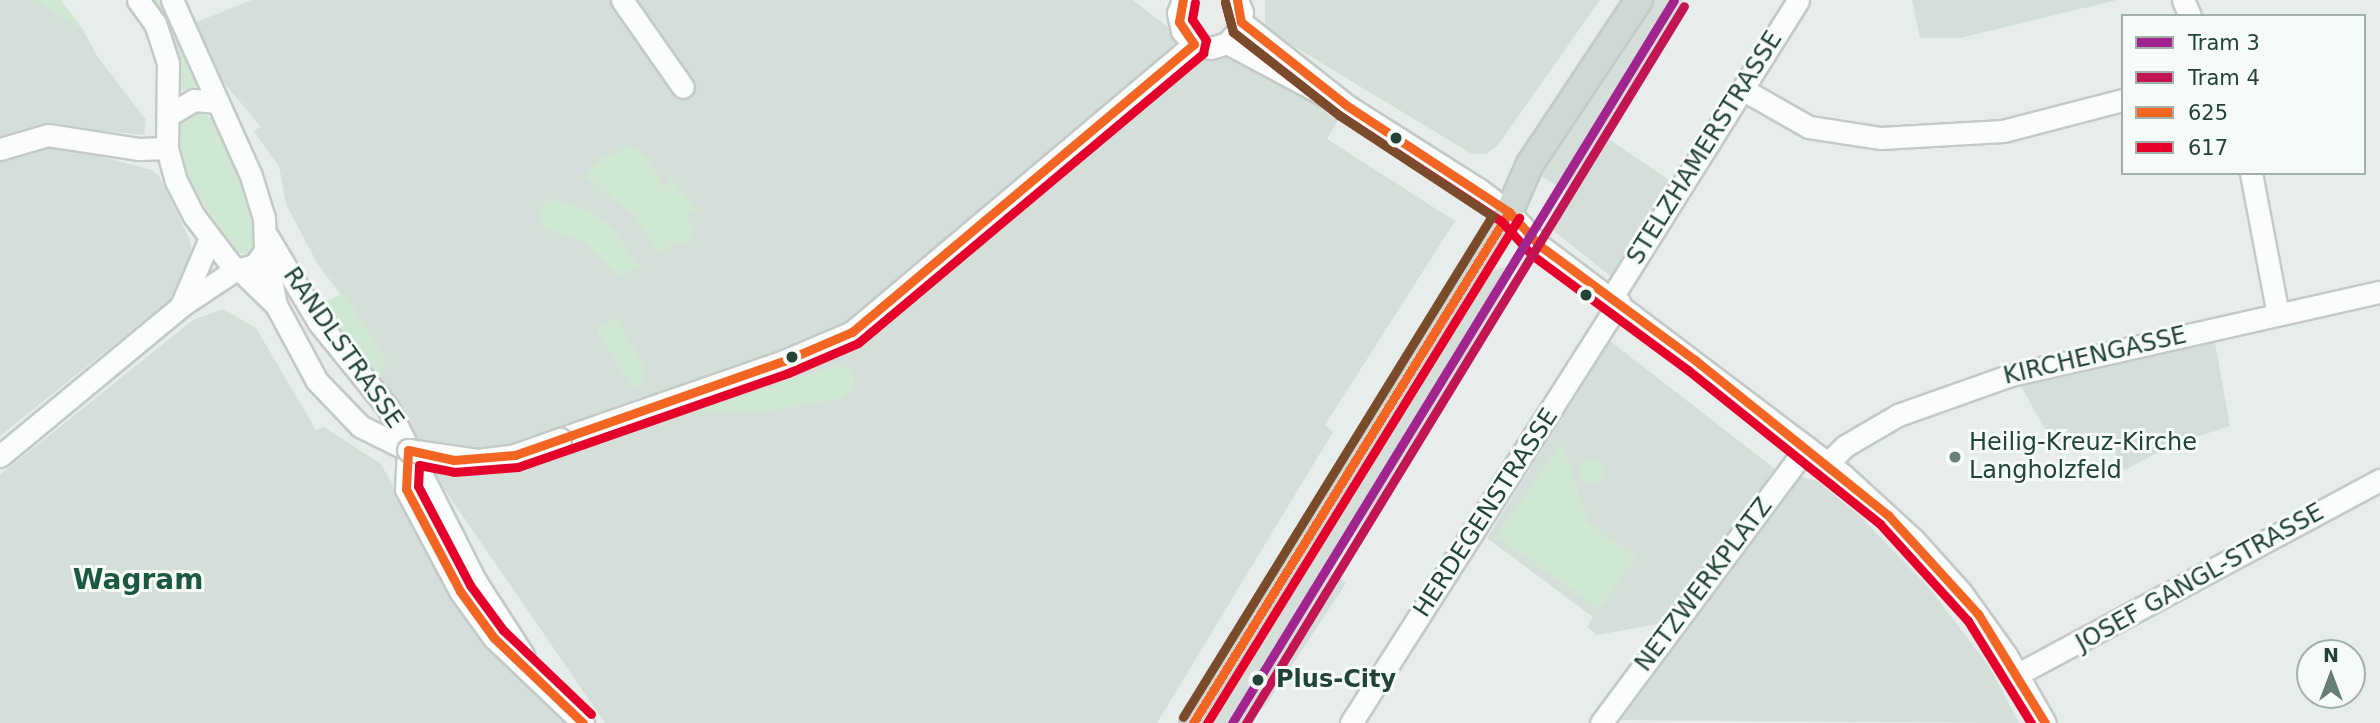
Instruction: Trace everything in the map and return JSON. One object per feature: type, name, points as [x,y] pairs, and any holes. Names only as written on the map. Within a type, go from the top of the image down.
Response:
[{"type":"main road","points":[[1192,723],[1509,212],[1530,164],[1639,0]]},
{"type":"street","name":"RANDLSTRASSE","points":[[138,0],[155,23],[165,50],[170,78],[167,148],[176,181],[210,238],[239,271],[276,305]]},
{"type":"street","name":"RANDLSTRASSE","points":[[172,0],[251,176],[276,305]]},
{"type":"street","points":[[622,0],[683,87]]},
{"type":"street","points":[[1237,0],[1241,22],[1346,105],[1509,212],[1539,246],[1616,299],[1828,463],[1937,565],[2018,674],[2045,723]]},
{"type":"street","name":"STELZHAMERSTRASSE","points":[[1616,299],[1798,0]]},
{"type":"street","points":[[1179,2],[1182,31],[1194,44],[1211,48],[1227,43],[1241,22]]},
{"type":"street","points":[[1227,43],[1301,86],[1346,105]]},
{"type":"street","points":[[276,305],[330,400],[360,426],[408,450],[454,460],[506,457],[817,348],[852,332],[1194,44]]},
{"type":"street","points":[[1742,89],[1810,127],[1881,138],[2003,131],[2121,101]]},
{"type":"street","points":[[169,115],[194,100],[218,103]]},
{"type":"street","points":[[0,149],[48,135],[138,149],[167,148]]},
{"type":"street","points":[[2251,175],[2278,314]]},
{"type":"street","points":[[181,306],[210,238]]},
{"type":"street","name":"RANDLSTRASSE","points":[[239,271],[255,265],[266,244]]},
{"type":"street","name":"RANDLSTRASSE","points":[[266,244],[319,323],[394,419],[476,582],[540,680]]},
{"type":"street","points":[[0,456],[181,306],[239,271]]},
{"type":"street","name":"KIRCHENGASSE","points":[[1828,463],[1871,430],[1942,397],[2011,375],[2380,292]]},
{"type":"street","name":"HERDEGENSTRASSE","points":[[1351,723],[1616,299]]},
{"type":"street","name":"NETZWERKPLATZ","points":[[1601,723],[1807,447]]},
{"type":"street","name":"RANDLSTRASSE","points":[[408,450],[404,477],[413,506],[460,591],[510,655],[540,680],[583,723]]},
{"type":"street","name":"JOSEF GANGL-STRASSE","points":[[2018,674],[2380,480]]},
{"type":"shaded area","points":[[0,0],[38,0],[82,28],[97,56],[146,120],[144,135],[49,125],[0,139]]},
{"type":"shaded area","points":[[252,0],[1133,0],[1206,57],[1232,51],[1339,118],[1327,139],[1455,221],[1325,425],[1333,432],[1157,723],[605,723],[324,314],[347,302],[318,265],[286,204],[279,166],[253,131],[261,127],[179,29]]},
{"type":"shaded area","points":[[1265,0],[1600,0],[1498,145],[1486,154],[1470,153],[1272,33],[1265,25]]},
{"type":"shaded area","points":[[1654,0],[1683,0],[1601,134],[1675,184],[1614,279],[1555,232],[1551,226],[1566,204],[1565,190],[1540,176]]},
{"type":"shaded area","points":[[1912,0],[2117,0],[1960,38],[1920,38]]},
{"type":"shaded area","points":[[46,144],[91,147],[90,154],[152,170],[159,176],[189,238],[193,256],[171,299],[0,436],[0,162]]},
{"type":"shaded area","points":[[1519,262],[1461,371],[1331,572],[1346,583],[1266,705],[1246,723],[1208,723],[1492,271]]},
{"type":"shaded area","points":[[223,309],[256,328],[316,430],[324,427],[381,464],[447,583],[490,647],[565,723],[0,723],[0,475],[193,320]]},
{"type":"shaded area","points":[[2214,337],[2230,426],[2175,444],[2124,470],[2103,432],[2059,455],[2021,386],[2042,377]]},
{"type":"shaded area","points":[[1610,341],[1779,472],[1663,623],[1597,635],[1587,627],[1593,617],[1487,538]]},
{"type":"shaded area","points":[[1799,476],[1817,481],[1861,517],[1930,589],[1989,666],[2019,723],[1613,720]]},
{"type":"green space","points":[[38,0],[61,0],[82,28],[56,15]]},
{"type":"green space","points":[[152,0],[159,0],[169,16],[198,87],[182,90],[175,44]]},
{"type":"green space","points":[[200,110],[214,121],[249,203],[257,241],[249,255],[233,251],[183,171],[178,148],[179,121],[187,112]]},
{"type":"green space","points":[[629,146],[646,156],[665,189],[669,176],[696,209],[686,216],[694,226],[692,242],[675,243],[658,254],[634,216],[585,176],[600,160]]},
{"type":"green space","points":[[552,198],[589,211],[611,226],[640,267],[619,276],[583,241],[546,229],[538,211]]},
{"type":"green space","points":[[344,293],[386,359],[379,379],[339,339],[319,305]]},
{"type":"green space","points":[[617,317],[645,370],[642,385],[632,388],[598,334],[598,328]]},
{"type":"green space","points":[[836,365],[848,367],[855,377],[853,390],[840,399],[757,413],[705,412],[705,408]]},
{"type":"green space","points":[[1562,443],[1588,523],[1636,557],[1599,609],[1496,536]]},
{"type":"green space","points":[[1591,459],[1600,462],[1603,471],[1600,480],[1591,483],[1582,480],[1579,471],[1582,462]]},
{"type":"tram line","name":"3","points":[[1232,723],[1674,0]]},
{"type":"tram line","name":"4","points":[[1246,723],[1684,6]]},
{"type":"transit line","name":"625","points":[[583,723],[494,638],[460,591],[406,489],[408,450],[454,460],[515,455],[784,361],[852,332],[1194,44],[1179,22],[1183,0]]},
{"type":"transit line","name":"625","points":[[1237,0],[1241,22],[1346,105],[1509,212],[1539,245],[1695,360],[1888,515],[1978,614],[2045,723]]},
{"type":"transit line","name":"617","points":[[591,714],[503,630],[470,585],[418,486],[419,465],[454,472],[518,467],[788,373],[858,343],[1203,53],[1206,40],[1192,19],[1195,2]]},
{"type":"transit line","name":"617","points":[[1225,2],[1233,32],[1339,115],[1501,221],[1532,255],[1688,370],[1880,524],[1968,621],[2031,723]]},
{"type":"transit line","points":[[1183,717],[1492,216],[1339,115],[1233,32],[1225,2]]},
{"type":"transit line","name":"625","points":[[1193,723],[1509,212]]},
{"type":"transit line","name":"617","points":[[1207,723],[1519,218]]},
{"type":"place","name":"Heilig-Kreuz-Kirche Langholzfeld","points":[[1955,457]]},
{"type":"place","name":"Plus-City","points":[[1258,680]]},
{"type":"district","name":"Wagram","points":[[138,580]]}]
